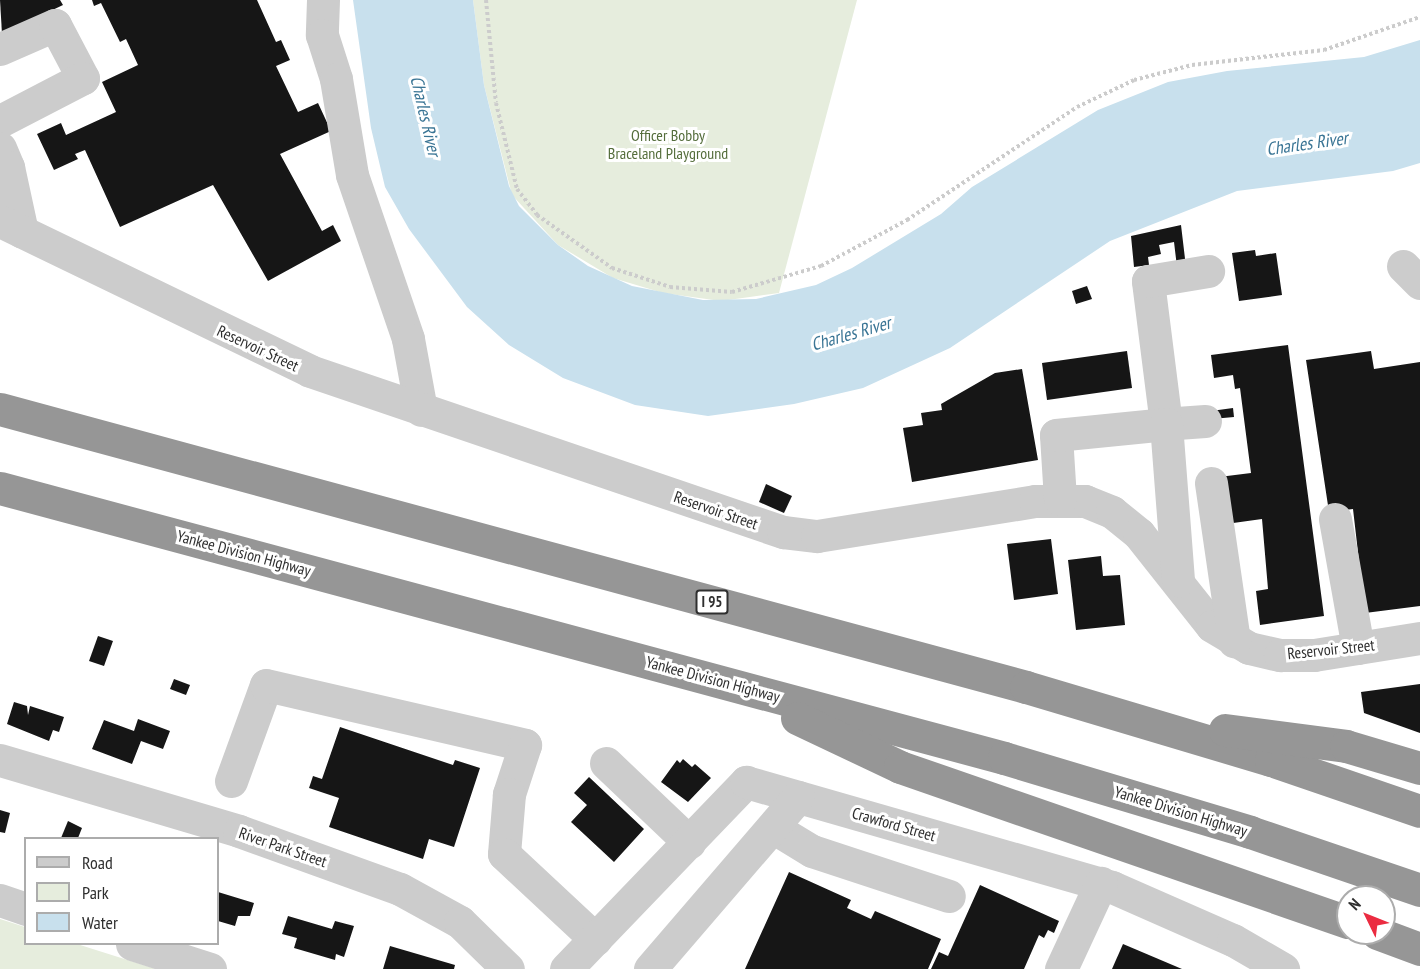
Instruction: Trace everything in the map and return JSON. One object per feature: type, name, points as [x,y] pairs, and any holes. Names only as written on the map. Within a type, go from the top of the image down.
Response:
[{"type":"highway","name":"I 95","points":[[0,409],[1135,718],[1420,811]]},
{"type":"highway","name":"Yankee Division Highway","points":[[0,488],[723,682],[1158,803],[1420,890]]},
{"type":"highway","points":[[723,682],[900,767],[1336,918]]},
{"type":"highway","points":[[1135,718],[1346,746],[1420,768]]},
{"type":"highway","points":[[1396,940],[1420,949]]},
{"type":"street","points":[[323,0],[322,35],[336,79],[352,175],[408,339],[421,410]]},
{"type":"street","points":[[0,49],[55,25],[83,78],[0,121]]},
{"type":"street","points":[[0,148],[8,167],[11,226]]},
{"type":"street","name":"Reservoir Street","points":[[11,226],[288,362],[421,410],[793,535],[817,536],[1060,499],[1085,501],[1112,512],[1153,548],[1212,626],[1234,641],[1280,655],[1358,648],[1420,638]]},
{"type":"street","points":[[1178,581],[1166,424],[1149,281],[1208,271]]},
{"type":"street","points":[[1060,499],[1056,435],[1205,421]]},
{"type":"street","points":[[1211,483],[1234,641]]},
{"type":"street","points":[[1335,519],[1358,648]]},
{"type":"street","points":[[231,781],[266,685],[525,746],[509,794],[504,854],[595,939]]},
{"type":"street","name":"River Park Street","points":[[0,760],[247,834],[400,889],[460,922],[508,969]]},
{"type":"street","points":[[606,763],[688,842]]},
{"type":"street","name":"Crawford Street","points":[[566,969],[746,782],[1101,883],[1233,940],[1281,968]]},
{"type":"street","points":[[653,968],[798,797]]},
{"type":"street","points":[[774,828],[812,851],[949,896]]},
{"type":"street","points":[[1061,969],[1101,883]]},
{"type":"street","points":[[0,900],[24,908]]},
{"type":"street","points":[[134,945],[171,963],[210,969]]},
{"type":"path","points":[[486,0],[496,103],[517,189],[537,215],[612,268],[670,287],[732,292],[820,266],[907,220],[1077,107],[1134,80],[1192,65],[1324,50],[1420,17]]},
{"type":"green space","name":"Officer Bobby Braceland Playground","points":[[473,0],[857,0],[779,293],[721,301],[663,293],[613,278],[558,245],[512,195],[484,85]]},
{"type":"green space","points":[[0,919],[24,927],[24,945],[80,945],[156,969],[0,969]]},
{"type":"water","name":"Charles River","points":[[353,0],[473,0],[484,85],[509,186],[519,206],[558,245],[588,266],[632,286],[703,300],[756,299],[816,285],[852,268],[941,214],[972,187],[1098,110],[1168,82],[1227,71],[1364,57],[1420,40],[1420,163],[1393,171],[1237,191],[1110,241],[950,348],[863,388],[794,404],[708,416],[635,405],[563,378],[509,345],[467,307],[409,229],[385,187],[371,128]]},
{"type":"building","points":[[0,0],[60,0],[63,5],[2,34]]},
{"type":"building","points":[[92,0],[257,0],[276,42],[281,40],[290,60],[276,66],[298,112],[318,103],[331,131],[280,154],[322,231],[333,225],[341,241],[268,281],[213,185],[120,227],[85,150],[75,154],[78,159],[54,170],[37,134],[61,123],[66,135],[116,112],[102,82],[138,65],[126,39],[120,42],[101,3],[94,6]]},
{"type":"building","points":[[1181,225],[1186,267],[1177,267],[1174,242],[1159,245],[1161,254],[1148,257],[1149,265],[1134,267],[1131,236]]},
{"type":"building","points":[[1255,250],[1256,256],[1276,253],[1282,295],[1239,301],[1232,253]]},
{"type":"building","points":[[1087,286],[1092,299],[1076,304],[1072,291]]},
{"type":"building","points":[[1288,345],[1324,616],[1260,625],[1256,591],[1268,589],[1262,519],[1226,524],[1219,477],[1251,473],[1240,388],[1235,389],[1233,375],[1214,378],[1211,355]]},
{"type":"building","points":[[1127,351],[1132,388],[1047,400],[1042,363]]},
{"type":"building","points":[[1371,351],[1374,369],[1420,362],[1420,606],[1365,613],[1353,509],[1329,512],[1306,360]]},
{"type":"building","points":[[1022,369],[1038,460],[912,482],[903,428],[923,425],[921,413],[942,410],[941,404],[995,373]]},
{"type":"building","points":[[1233,408],[1234,417],[1212,419],[1211,411]]},
{"type":"building","points":[[766,484],[792,496],[784,513],[759,502]]},
{"type":"building","points":[[1051,539],[1058,594],[1014,600],[1007,544]]},
{"type":"building","points":[[1101,556],[1103,576],[1120,575],[1125,625],[1076,630],[1068,560]]},
{"type":"building","points":[[98,636],[113,641],[104,666],[89,661]]},
{"type":"building","points":[[174,679],[190,685],[186,695],[170,689]]},
{"type":"building","points":[[1420,684],[1420,733],[1364,713],[1361,692]]},
{"type":"building","points":[[14,702],[27,706],[28,715],[30,706],[64,717],[59,732],[53,730],[49,741],[7,724]]},
{"type":"building","points":[[138,719],[170,731],[163,749],[141,741],[132,764],[92,749],[104,720],[134,731]]},
{"type":"building","points":[[340,727],[453,765],[455,760],[480,768],[454,847],[429,839],[423,859],[329,827],[339,798],[309,788],[313,776],[322,779]]},
{"type":"building","points":[[683,759],[692,767],[695,764],[711,778],[688,802],[661,782],[677,760],[680,763]]},
{"type":"building","points":[[589,777],[644,829],[614,862],[571,822],[587,805],[574,793]]},
{"type":"building","points":[[0,810],[10,813],[5,833],[0,832]]},
{"type":"building","points":[[68,821],[82,828],[78,837],[61,837]]},
{"type":"building","points":[[789,872],[851,900],[847,908],[871,919],[875,911],[941,939],[928,969],[745,969]]},
{"type":"building","points":[[980,885],[1059,921],[1054,933],[1048,930],[1044,938],[1039,935],[1024,969],[931,969],[939,952],[948,956]]},
{"type":"building","points":[[219,892],[254,903],[250,916],[238,916],[235,926],[219,921]]},
{"type":"building","points":[[288,916],[332,929],[335,921],[354,926],[344,957],[336,954],[335,960],[294,948],[297,938],[282,934]]},
{"type":"building","points":[[1123,944],[1182,969],[1112,969]]},
{"type":"building","points":[[390,946],[455,965],[454,969],[383,969]]}]
